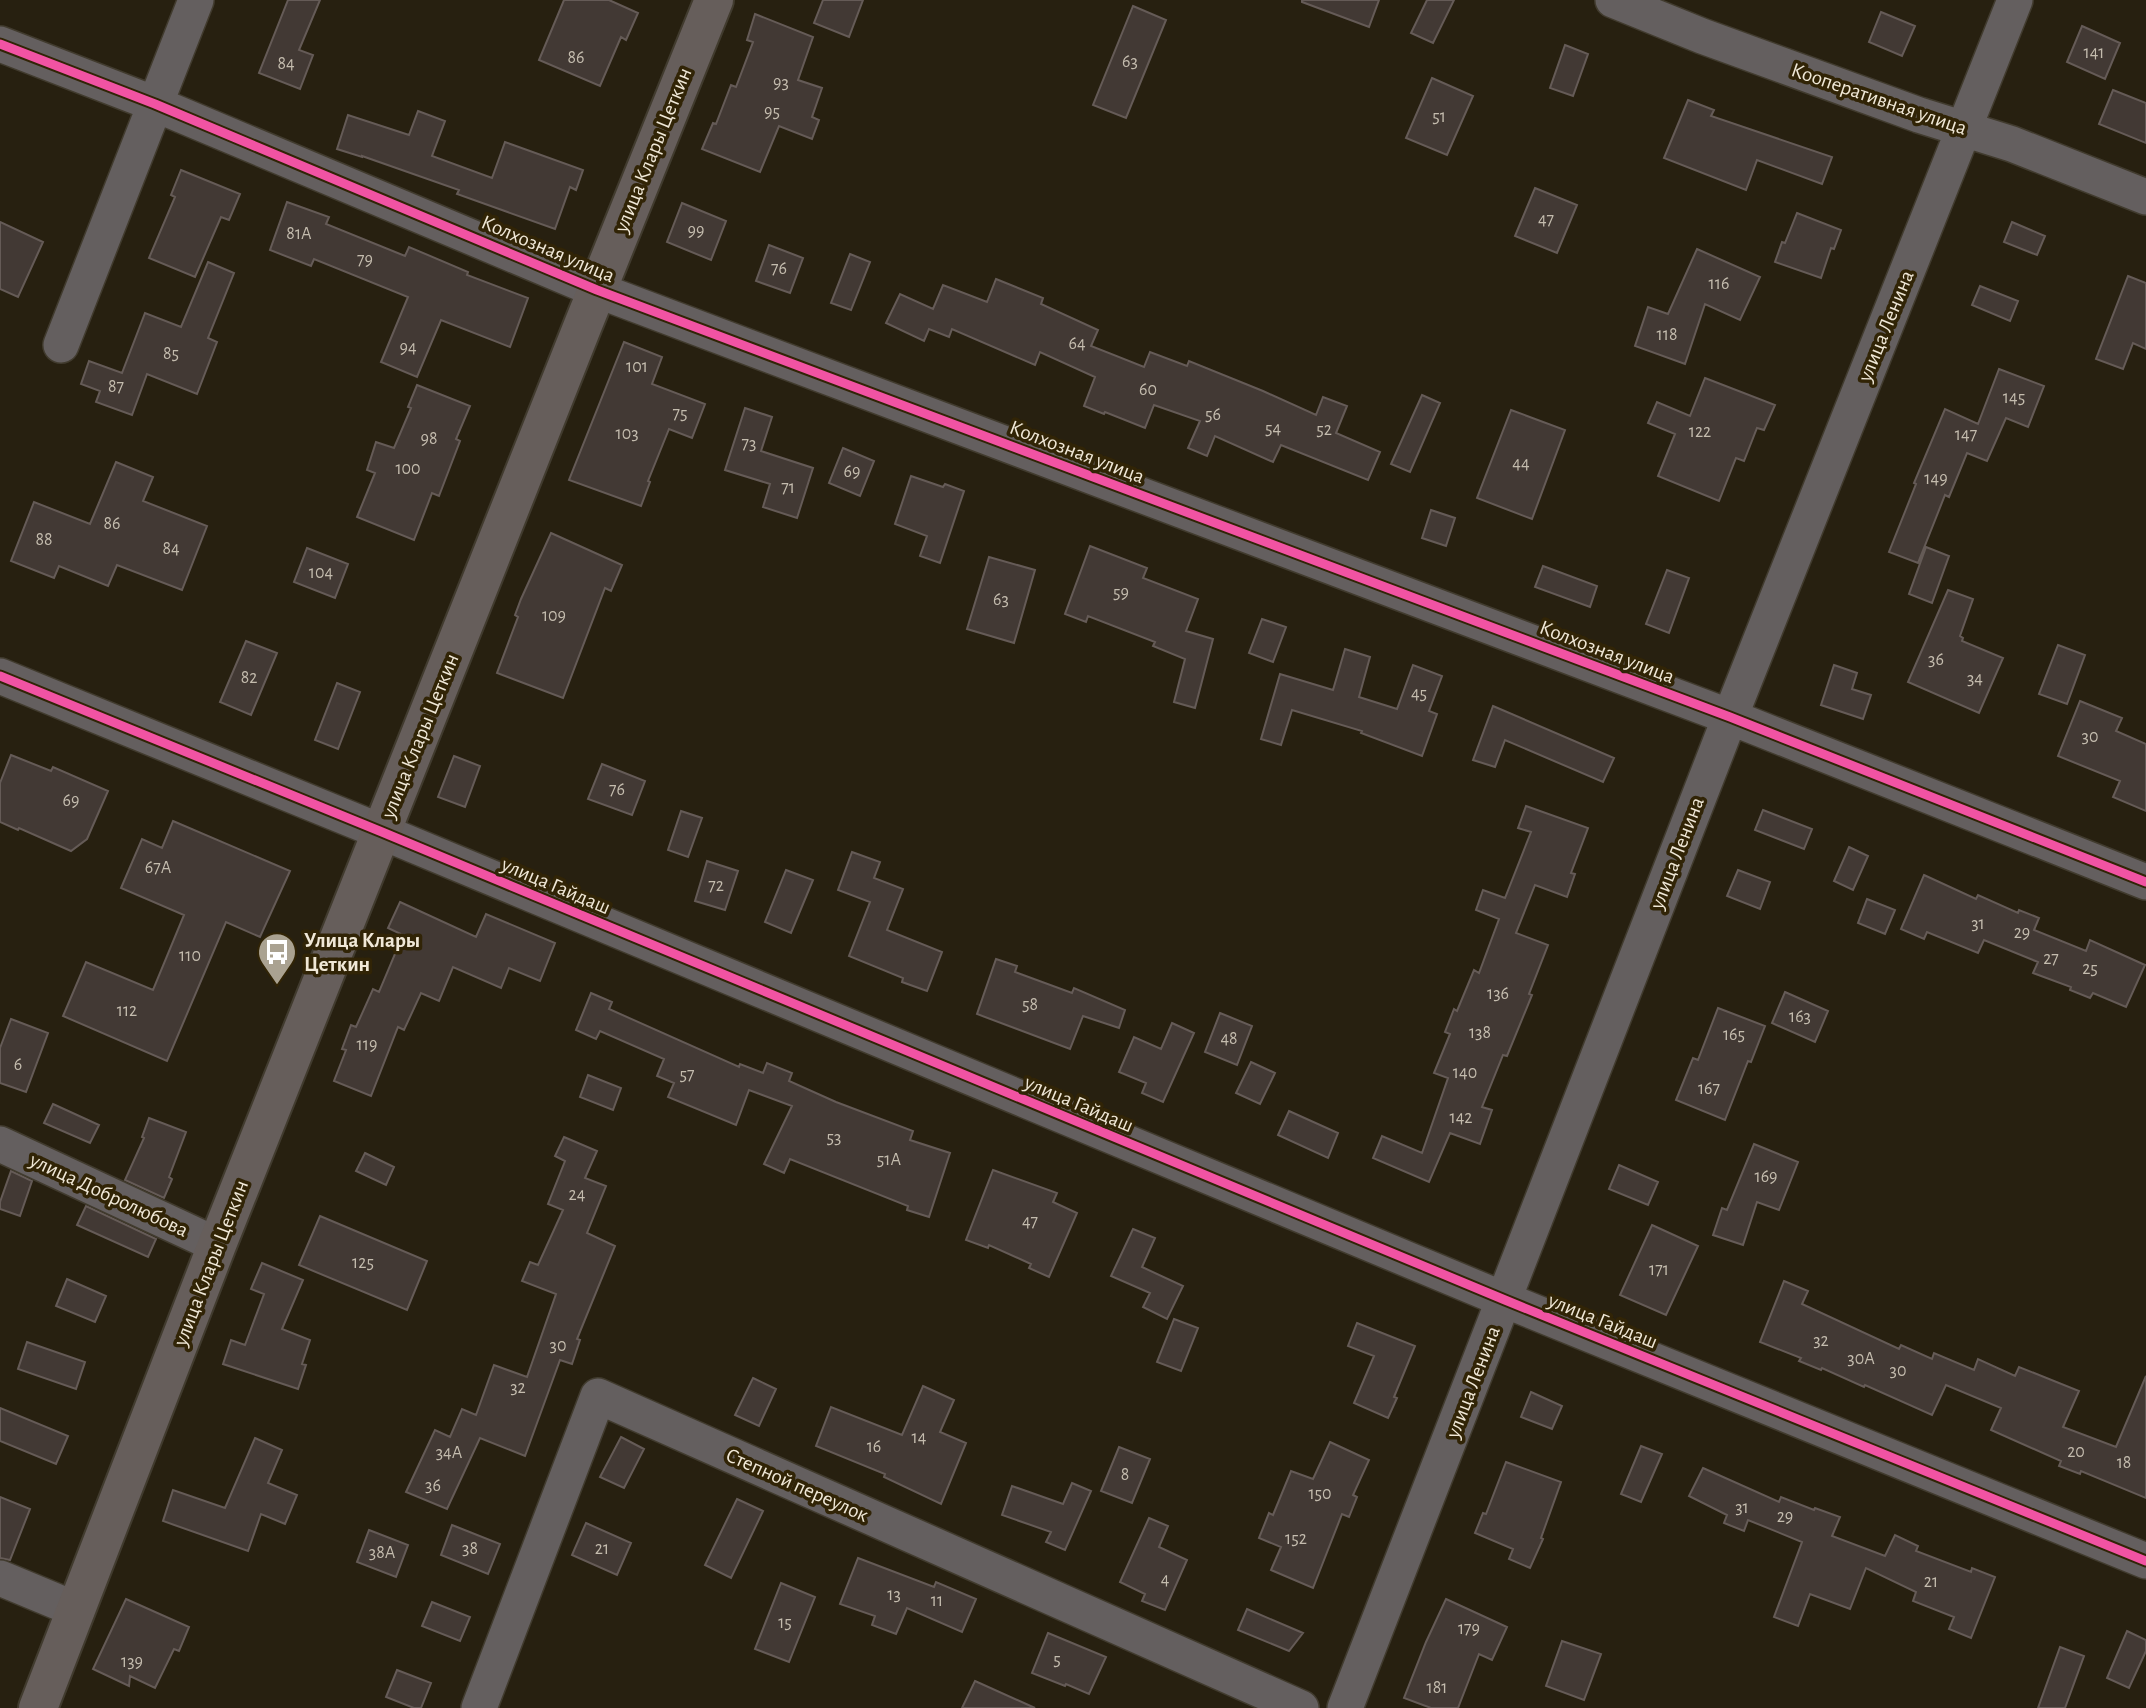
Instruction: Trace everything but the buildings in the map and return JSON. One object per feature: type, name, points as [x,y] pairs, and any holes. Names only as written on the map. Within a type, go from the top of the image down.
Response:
[{"type":"main road","name":"улица Клары Цеткин","points":[[38,1708],[217,1245],[714,0]]},
{"type":"street","points":[[61,345],[196,0]]},
{"type":"street","name":"Кооперативная улица","points":[[1613,0],[1702,36],[1919,115],[2012,144],[2146,197]]},
{"type":"street","name":"улица Ленина","points":[[1345,1708],[1730,717],[2015,0]]},
{"type":"street","name":"Колхозная улица","points":[[0,44],[155,104],[597,290],[1730,717],[2146,882]]},
{"type":"street","name":"улица Гайдаш","points":[[0,676],[382,832],[1505,1300],[2146,1561]]},
{"type":"street","name":"улица Добролюбова","points":[[0,1144],[217,1245]]},
{"type":"street","name":"Степной переулок","points":[[479,1708],[598,1396],[1301,1708]]},
{"type":"street","points":[[0,1577],[77,1610]]},
{"type":"cycle path","points":[[0,44],[155,104],[597,290],[1730,717],[2146,882]]},
{"type":"cycle path","points":[[0,676],[382,832],[1505,1300],[2146,1561]]},
{"type":"place","name":"Улица Клары Цеткин","points":[[277,986]]}]
